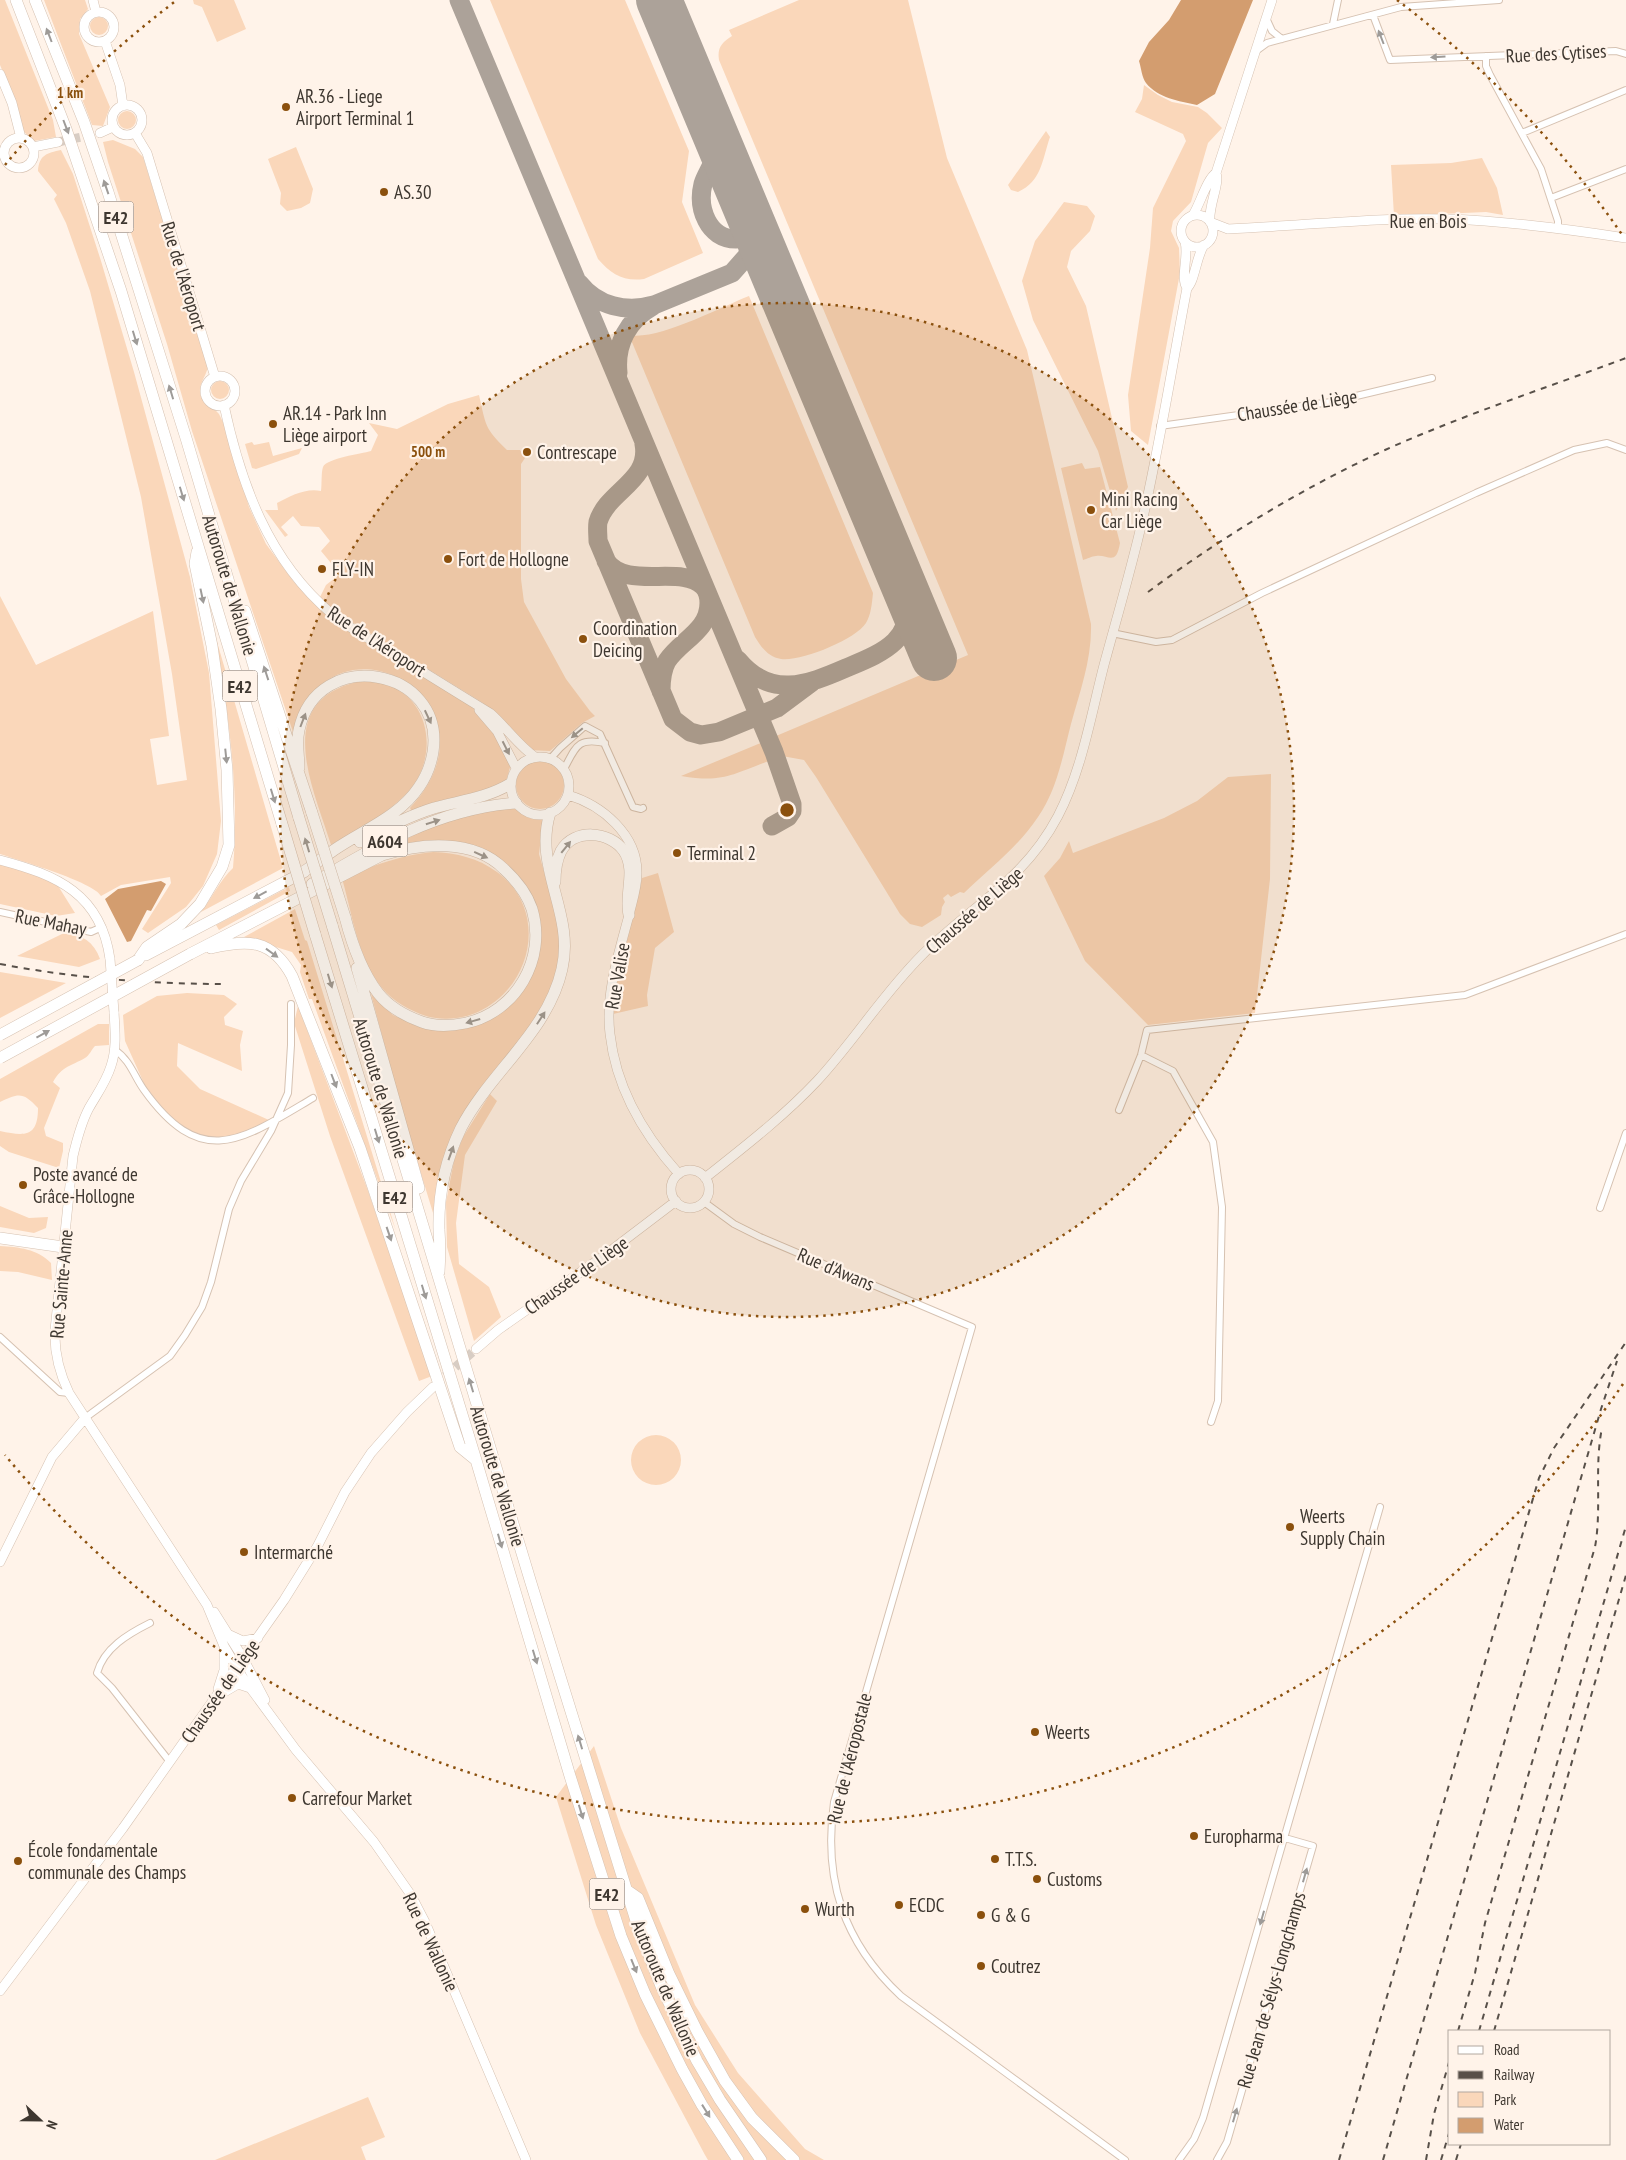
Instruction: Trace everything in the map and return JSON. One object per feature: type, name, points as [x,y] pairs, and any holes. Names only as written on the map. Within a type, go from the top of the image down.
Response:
[{"type":"highway","name":"Autoroute de Wallonie","points":[[16,0],[66,129],[121,291],[570,1776],[621,1936],[645,1994],[682,2069],[702,2105],[738,2160]]},
{"type":"highway","name":"Autoroute de Wallonie","points":[[35,0],[84,122],[108,192],[233,597],[625,1889],[661,1986],[693,2053],[720,2100],[761,2160]]},
{"type":"highway","points":[[138,960],[147,947],[184,922],[200,904],[222,867],[229,845],[230,825],[227,770],[221,710],[212,646],[195,564],[198,548]]},
{"type":"highway","points":[[233,597],[244,607],[299,768],[345,917],[427,1216],[424,1231]]},
{"type":"highway","points":[[299,768],[298,739],[303,717],[318,695],[339,681],[363,676],[386,679],[399,684],[418,699],[431,724],[434,746],[432,760],[420,786],[412,796],[390,815],[303,872]]},
{"type":"highway","name":"A604","points":[[0,1035],[190,932],[408,818],[432,809],[500,790],[510,784]]},
{"type":"highway","name":"A604","points":[[224,940],[269,913],[287,899],[374,847],[410,830],[486,807],[516,803]]},
{"type":"highway","points":[[439,1278],[441,1248],[439,1230],[440,1200],[450,1154],[472,1108],[535,1027],[549,1005],[557,986],[564,957],[563,917],[547,864],[545,845],[550,813]]},
{"type":"highway","points":[[555,893],[557,862],[567,843],[576,838],[590,835],[602,836],[616,842],[624,851],[630,863],[631,876],[626,902],[629,915]]},
{"type":"highway","points":[[269,913],[382,855],[412,848],[450,846],[469,849],[501,866],[523,891],[532,909],[535,926],[534,955],[524,982],[514,995],[489,1016],[458,1025],[441,1026],[427,1024],[413,1019],[390,1005],[369,980],[353,946]]},
{"type":"highway","points":[[0,1058],[190,954],[224,940],[264,947],[281,960],[292,976],[360,1148],[460,1447],[476,1460]]},
{"type":"highway","points":[[0,1238],[63,1247]]},
{"type":"highway","points":[[625,1889],[638,1898],[669,1974],[726,2082],[752,2118],[794,2160]]},
{"type":"main road","points":[[93,0],[96,12]]},
{"type":"main road","points":[[1193,215],[1202,200],[1212,176],[1216,173],[1272,0]]},
{"type":"main road","points":[[96,12],[106,13],[113,20],[113,32],[105,41],[94,41],[89,38],[84,28],[86,18],[96,12]]},
{"type":"main road","points":[[105,41],[120,85],[123,106]]},
{"type":"main road","points":[[0,74],[12,103],[21,138]]},
{"type":"main road","points":[[123,106],[129,106],[139,112],[141,124],[135,133],[123,135],[113,127],[112,116],[118,108],[123,106]]},
{"type":"main road","points":[[11,140],[21,138],[30,142],[33,147],[32,162],[22,169],[10,166],[2,157],[5,147],[11,140],[16,123]]},
{"type":"main road","points":[[100,133],[113,127]]},
{"type":"main road","name":"Rue de l'Aéroport","points":[[135,133],[146,154],[215,377]]},
{"type":"main road","points":[[33,147],[58,142]]},
{"type":"main road","points":[[1210,222],[1203,216],[1193,215],[1188,217],[1181,226],[1182,237],[1185,242],[1194,247],[1207,243],[1213,231],[1210,222],[1210,207],[1218,178],[1216,173]]},
{"type":"main road","name":"Rue en Bois","points":[[1210,222],[1228,230],[1396,220],[1448,219],[1558,227],[1626,238]]},
{"type":"main road","name":"Rue en Bois","points":[[1207,243],[1228,230]]},
{"type":"main road","name":"Chaussée de Liège","points":[[706,1178],[790,1108],[847,1046],[882,1000],[918,960],[944,935],[997,892],[1034,855],[1057,818],[1072,781],[1142,523],[1186,288],[1184,282],[1187,253],[1185,242]]},
{"type":"main road","name":"Chaussée de Liège","points":[[1186,288],[1190,285],[1198,255],[1207,243]]},
{"type":"main road","points":[[215,377],[228,378],[234,385],[233,397],[224,405],[211,402],[206,395],[206,386],[215,377]]},
{"type":"main road","name":"Rue de l'Aéroport","points":[[224,405],[235,447],[260,522],[295,577],[333,615],[490,713],[506,727],[524,750],[535,757]]},
{"type":"main road","name":"Rue de l'Aéroport","points":[[471,702],[497,731],[516,768]]},
{"type":"main road","points":[[535,757],[551,758],[564,769],[569,786],[568,795],[564,802],[550,813],[541,815],[531,814],[516,803],[510,784],[516,768],[522,762],[535,757]]},
{"type":"main road","name":"Rue Valise","points":[[568,795],[585,801],[606,814],[630,843],[636,862],[638,874],[614,975],[609,1005],[610,1033],[615,1065],[634,1113],[661,1153],[679,1174]]},
{"type":"main road","name":"Rue Sainte-Anne","points":[[0,860],[43,872],[67,885],[88,905],[102,927],[110,958],[115,1050],[109,1073],[88,1110],[78,1133],[73,1156],[54,1340],[59,1368],[69,1393],[207,1605],[228,1632],[243,1658]]},
{"type":"main road","points":[[693,1170],[706,1178],[709,1190],[704,1202],[693,1208],[680,1206],[671,1190],[672,1184],[679,1174],[693,1170]]},
{"type":"main road","name":"Chaussée de Liège","points":[[476,1349],[498,1330],[605,1255],[676,1201]]},
{"type":"main road","name":"Chaussée de Liège","points":[[0,1991],[123,1828],[258,1638],[312,1557],[345,1492],[372,1453],[406,1412],[433,1387]]},
{"type":"main road","points":[[0,1562],[52,1457],[86,1418]]},
{"type":"main road","name":"Rue Sainte-Anne","points":[[207,1605],[224,1646],[236,1668]]},
{"type":"main road","points":[[228,1632],[233,1638],[241,1641],[258,1638]]},
{"type":"main road","points":[[215,1698],[224,1670],[224,1646]]},
{"type":"main road","name":"Rue de Wallonie","points":[[243,1658],[278,1725]]},
{"type":"main road","name":"Rue de Wallonie","points":[[236,1668],[278,1725],[374,1842],[420,1911],[526,2160]]},
{"type":"main road","points":[[215,1698],[237,1684],[250,1688]]},
{"type":"street","points":[[1333,24],[1338,0]]},
{"type":"street","points":[[1255,52],[1267,43],[1401,7],[1499,0]]},
{"type":"street","name":"Rue des Cytises","points":[[1373,15],[1390,60],[1616,51],[1626,54]]},
{"type":"street","points":[[1266,18],[1272,31],[1282,39]]},
{"type":"street","points":[[1486,56],[1486,66],[1541,169],[1558,221],[1558,227]]},
{"type":"street","points":[[1522,133],[1626,90]]},
{"type":"street","points":[[1551,198],[1626,168]]},
{"type":"street","name":"Chaussée de Liège","points":[[1160,426],[1331,402],[1432,378]]},
{"type":"street","points":[[1112,632],[1156,642],[1172,640],[1271,589],[1476,493],[1574,450],[1607,443],[1626,450]]},
{"type":"street","points":[[551,758],[585,726],[600,734],[633,807],[643,808]]},
{"type":"street","points":[[564,769],[576,746],[582,741],[591,740],[604,743]]},
{"type":"street","name":"Rue Mahay","points":[[0,912],[91,932],[102,927]]},
{"type":"street","points":[[1119,1110],[1141,1055],[1147,1030],[1466,995],[1626,934]]},
{"type":"street","points":[[86,1418],[170,1356],[185,1335],[207,1294],[229,1208],[241,1181],[271,1131],[286,1100],[289,1086],[291,1004]]},
{"type":"street","points":[[115,1050],[127,1060],[142,1089],[167,1119],[192,1135],[207,1140],[222,1142],[237,1139],[276,1120],[313,1098]]},
{"type":"street","points":[[1141,1055],[1173,1071],[1213,1142],[1222,1207],[1218,1402],[1211,1422]]},
{"type":"street","points":[[1600,1208],[1626,1133]]},
{"type":"street","name":"Rue d'Awans","points":[[704,1202],[734,1224],[760,1237],[972,1327]]},
{"type":"street","name":"Rue de l'Aéropostale","points":[[972,1327],[834,1802],[830,1853],[834,1883],[851,1932],[866,1958],[884,1980],[908,2002],[1125,2160]]},
{"type":"street","points":[[0,1337],[60,1392],[69,1393]]},
{"type":"street","name":"Rue Jean de Sélys-Longchamps","points":[[1179,2160],[1194,2139],[1203,2118],[1380,1507]]},
{"type":"street","points":[[150,1622],[114,1646],[100,1660],[97,1672],[112,1688],[170,1762]]},
{"type":"street","name":"Rue Jean de Sélys-Longchamps","points":[[1217,2160],[1227,2142],[1313,1846],[1285,1838]]},
{"type":"green space","points":[[0,0],[5,0],[53,120],[56,137],[34,141],[24,132],[14,98],[0,65]]},
{"type":"green space","points":[[44,0],[85,0],[88,9],[80,19],[79,34],[110,107],[103,126],[92,125]]},
{"type":"green space","points":[[193,0],[234,0],[246,29],[217,42],[202,7],[194,4]]},
{"type":"green space","points":[[490,0],[625,0],[689,151],[682,202],[703,253],[644,279],[637,280],[618,276],[598,259]]},
{"type":"green space","points":[[799,0],[908,0],[947,158],[1027,350],[1091,624],[1090,650],[1085,675],[1059,772],[1045,807],[1013,847],[964,893],[960,892],[951,897],[948,894],[943,898],[945,902],[941,915],[922,927],[910,924],[900,914],[816,777],[804,760],[782,756],[776,736],[968,655],[719,60],[721,46],[732,36],[729,30]]},
{"type":"green space","points":[[99,17],[105,20],[108,26],[105,32],[99,35],[93,32],[90,26],[93,20]]},
{"type":"green space","points":[[1144,85],[1172,102],[1198,107],[1222,128],[1208,143],[1191,202],[1173,221],[1171,231],[1179,248],[1180,273],[1148,445],[1131,431],[1128,395],[1150,248],[1153,208],[1186,141],[1183,134],[1135,112],[1142,99]]},
{"type":"green space","points":[[127,111],[133,114],[136,120],[133,126],[127,129],[121,126],[118,120],[121,114]]},
{"type":"green space","points":[[1046,131],[1050,137],[1037,176],[1018,192],[1011,190],[1008,185]]},
{"type":"green space","points":[[113,140],[135,149],[143,157],[208,366],[200,394],[204,401],[219,414],[225,426],[249,507],[266,544],[294,582],[329,616],[472,707],[491,728],[511,764],[506,781],[502,786],[413,814],[410,808],[435,769],[439,732],[427,702],[403,680],[373,670],[341,673],[313,693],[293,732],[192,431],[167,344],[108,162],[103,142]]},
{"type":"green space","points":[[296,147],[313,189],[310,203],[301,208],[287,211],[280,204],[281,193],[268,159]]},
{"type":"green space","points":[[61,150],[73,174],[134,372],[190,577],[209,673],[221,821],[217,854],[203,886],[186,907],[148,933],[142,929],[171,883],[170,877],[121,885],[101,896],[85,884],[71,878],[0,854],[0,596],[36,665],[153,611],[169,736],[150,739],[157,785],[187,780],[172,674],[141,497],[90,291],[66,223],[54,199],[57,195],[38,171],[42,158],[52,152]]},
{"type":"green space","points":[[1482,158],[1497,188],[1503,215],[1486,212],[1394,216],[1391,165],[1451,163]]},
{"type":"green space","points":[[1064,202],[1087,206],[1095,216],[1090,231],[1071,251],[1067,267],[1086,306],[1128,487],[1116,511],[1098,451],[1033,320],[1022,281],[1035,241]]},
{"type":"green space","points":[[749,296],[873,593],[869,616],[860,630],[826,649],[790,659],[772,656],[762,648],[755,637],[629,335],[656,333],[672,328]]},
{"type":"green space","points":[[220,381],[226,384],[229,390],[226,396],[220,399],[214,396],[211,390],[214,384]]},
{"type":"green space","points":[[479,395],[485,420],[490,431],[507,450],[520,450],[525,458],[521,464],[521,579],[524,602],[566,679],[595,716],[582,723],[550,751],[529,750],[497,714],[483,703],[339,614],[320,597],[326,585],[340,574],[321,551],[330,541],[319,527],[301,526],[293,516],[281,527],[288,535],[285,537],[265,510],[278,510],[277,503],[298,493],[315,490],[321,491],[322,469],[331,461],[371,451],[378,435],[369,423],[397,429],[448,404]]},
{"type":"green space","points":[[252,442],[254,445],[269,442],[273,456],[302,448],[299,454],[256,469],[252,468],[245,444]]},
{"type":"green space","name":"Mini Racing Car Liège","points":[[1082,463],[1085,469],[1100,467],[1120,543],[1116,555],[1111,558],[1094,556],[1083,560],[1061,468]]},
{"type":"green space","points":[[215,635],[283,868],[201,912],[233,868],[235,839],[232,751]]},
{"type":"green space","points":[[357,682],[380,683],[397,689],[409,699],[419,711],[424,726],[427,741],[425,757],[420,773],[404,796],[385,812],[331,845],[309,775],[305,750],[306,728],[314,708],[330,692]]},
{"type":"green space","points":[[763,742],[769,761],[736,774],[717,778],[707,779],[681,776]]},
{"type":"green space","points":[[535,761],[545,761],[557,768],[564,780],[564,790],[557,802],[545,809],[535,809],[527,805],[520,798],[516,790],[516,780],[520,772],[527,765]]},
{"type":"green space","points":[[1271,774],[1270,879],[1255,1013],[1148,1025],[1085,961],[1044,876],[1060,858],[1069,841],[1073,853],[1164,818],[1197,801],[1228,777]]},
{"type":"green space","points":[[500,808],[515,809],[532,819],[543,820],[539,854],[558,921],[562,958],[551,997],[465,1116],[437,1226],[404,1118],[371,994],[393,1015],[416,1026],[429,1029],[463,1029],[479,1025],[508,1007],[516,999],[538,955],[523,881],[502,861],[452,841],[420,841],[390,848],[389,844],[437,824]]},
{"type":"green space","points":[[433,852],[467,857],[497,872],[513,888],[524,906],[528,926],[528,947],[522,967],[511,985],[497,1000],[478,1012],[459,1018],[446,1019],[420,1014],[397,1001],[382,988],[367,964],[362,951],[343,882],[343,879],[387,861]]},
{"type":"green space","points":[[0,864],[55,881],[75,913],[56,916],[0,904]]},
{"type":"green space","points":[[658,873],[674,932],[655,948],[647,995],[648,1006],[613,1014],[616,986],[642,878]]},
{"type":"green space","points":[[289,887],[290,891],[219,930],[216,925]]},
{"type":"green space","points":[[295,909],[305,940],[307,941],[396,1231],[312,999],[309,999],[300,972],[301,965],[292,952],[244,937]]},
{"type":"green space","points":[[64,933],[82,937],[91,944],[100,959],[79,967],[17,956]]},
{"type":"green space","points":[[0,972],[66,983],[0,1018]]},
{"type":"green space","points":[[187,993],[224,995],[237,1004],[224,1017],[225,1025],[243,1031],[240,1045],[242,1071],[178,1043],[177,1066],[200,1089],[271,1121],[237,1137],[207,1138],[192,1132],[169,1118],[146,1088],[125,1041],[123,1015],[157,996]]},
{"type":"green space","points":[[298,1006],[367,1188],[432,1376],[419,1381],[330,1136],[294,1023]]},
{"type":"green space","points":[[98,1024],[109,1024],[109,1045],[95,1046],[86,1057],[63,1069],[53,1082],[60,1088],[44,1128],[46,1136],[63,1143],[59,1168],[9,1152],[0,1146],[0,1131],[23,1134],[32,1130],[37,1118],[38,1108],[28,1099],[20,1096],[0,1102],[0,1079]]},
{"type":"green space","points":[[490,1094],[497,1101],[465,1155],[456,1223],[459,1264],[489,1287],[501,1317],[474,1341],[447,1247],[446,1202],[454,1161],[463,1137]]},
{"type":"green space","points":[[0,1206],[29,1218],[48,1217],[46,1228],[34,1233],[0,1227]]},
{"type":"green space","points":[[0,1246],[27,1250],[46,1258],[51,1263],[52,1280],[18,1272],[0,1271]]},
{"type":"green space","points":[[656,1435],[670,1439],[677,1446],[681,1460],[677,1474],[670,1481],[656,1485],[642,1481],[635,1474],[631,1460],[635,1446],[642,1439]]},
{"type":"green space","points":[[594,1746],[621,1828],[695,2005],[738,2073],[805,2149],[824,2160],[708,2160],[705,2155],[640,2033],[596,1925],[556,1797]]},
{"type":"green space","points":[[368,2097],[385,2137],[361,2147],[366,2160],[215,2160]]},
{"type":"water","points":[[1181,0],[1253,0],[1215,94],[1197,105],[1169,98],[1156,92],[1146,83],[1139,61],[1149,42],[1169,20]]},
{"type":"water","points":[[161,881],[166,884],[151,911],[147,910],[131,941],[127,942],[105,899],[118,889]]},
{"type":"taxiway","points":[[459,0],[774,752],[792,804],[792,811],[788,817],[772,826]]},
{"type":"taxiway","points":[[713,128],[716,145],[715,155],[703,184],[703,212],[712,228],[726,238],[750,237],[760,228]]},
{"type":"taxiway","points":[[715,132],[733,153],[742,170]]},
{"type":"taxiway","points":[[579,283],[586,291],[603,302],[613,306],[633,308],[654,305],[732,273],[747,256],[752,240],[752,227],[727,162]]},
{"type":"taxiway","points":[[618,373],[619,352],[625,334],[637,318],[653,306]]},
{"type":"taxiway","points":[[644,444],[644,457],[635,477],[603,511],[598,522],[598,541],[673,719],[690,732],[701,735],[719,732],[777,708],[812,682]]},
{"type":"taxiway","points":[[738,660],[750,672],[763,680],[789,685],[803,683],[831,674],[872,657],[894,642],[906,622],[908,609],[906,593],[883,532]]},
{"type":"taxiway","points":[[606,561],[615,570],[627,574],[682,577],[693,580],[703,586],[707,592],[708,613],[699,628],[667,661],[662,675],[661,691]]},
{"type":"runway","points":[[659,0],[934,658]]},
{"type":"tunnel","points":[[58,142],[100,133]]},
{"type":"tunnel","points":[[435,1385],[476,1349]]},
{"type":"railway","points":[[1148,592],[1233,533],[1354,465],[1444,425],[1626,358]]},
{"type":"railway","points":[[0,964],[112,979],[167,983],[223,984]]},
{"type":"railway","points":[[1339,2160],[1539,1478],[1554,1448],[1626,1342]]},
{"type":"railway","points":[[1383,2160],[1601,1409],[1617,1361]]},
{"type":"railway","points":[[1458,2030],[1475,1973],[1485,1923],[1595,1547],[1602,1428]]},
{"type":"railway","points":[[1479,2030],[1626,1526]]},
{"type":"railway","points":[[1494,2030],[1626,1575]]},
{"type":"railway","points":[[1426,2160],[1434,2114],[1448,2066]]},
{"type":"railway","points":[[1441,2160],[1448,2137]]},
{"type":"railway","points":[[1456,2160],[1461,2145]]},
{"type":"place","name":"AR.36 - Liege Airport Terminal 1","points":[[286,107]]},
{"type":"place","name":"AS.30","points":[[384,192]]},
{"type":"place","name":"AR.14 - Park Inn Liège airport","points":[[273,424]]},
{"type":"place","name":"Contrescape","points":[[527,452]]},
{"type":"place","name":"Mini Racing Car Liège","points":[[1091,510]]},
{"type":"place","name":"Fort de Hollogne","points":[[448,559]]},
{"type":"place","name":"FLY-IN","points":[[322,569]]},
{"type":"place","name":"Coordination Deicing","points":[[583,639]]},
{"type":"place","name":"Terminal 2","points":[[677,853]]},
{"type":"place","name":"Poste avancé de Grâce-Hollogne","points":[[23,1185]]},
{"type":"place","name":"Weerts Supply Chain","points":[[1290,1527]]},
{"type":"place","name":"Intermarché","points":[[244,1552]]},
{"type":"place","name":"Weerts","points":[[1035,1732]]},
{"type":"place","name":"Carrefour Market","points":[[292,1798]]},
{"type":"place","name":"Europharma","points":[[1194,1836]]},
{"type":"place","name":"T.T.S.","points":[[995,1859]]},
{"type":"place","name":"École fondamentale communale des Champs","points":[[18,1861]]},
{"type":"place","name":"Customs","points":[[1037,1879]]},
{"type":"place","name":"ECDC","points":[[899,1905]]},
{"type":"place","name":"Wurth","points":[[805,1909]]},
{"type":"place","name":"G & G","points":[[981,1915]]},
{"type":"place","name":"Coutrez","points":[[981,1966]]}]
